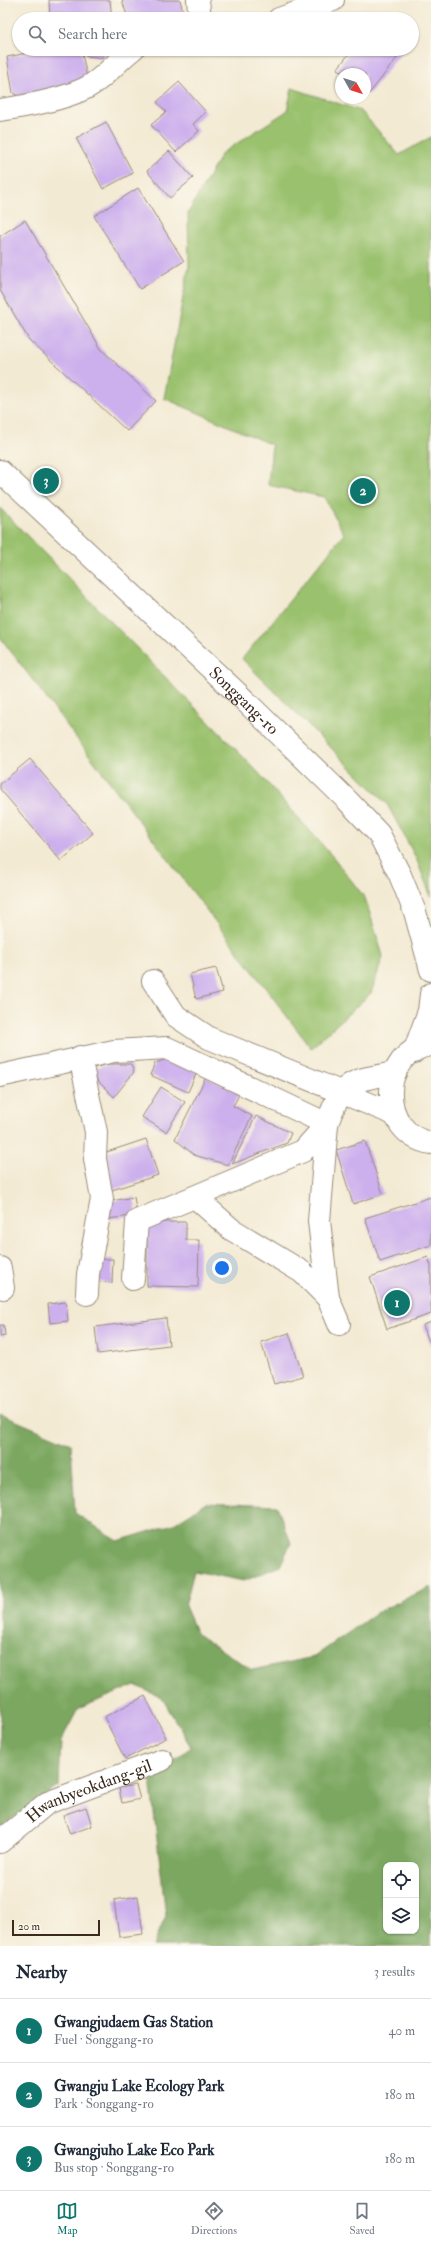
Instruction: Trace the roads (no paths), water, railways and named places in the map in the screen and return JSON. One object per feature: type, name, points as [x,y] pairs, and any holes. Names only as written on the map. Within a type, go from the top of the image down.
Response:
[{"type":"main road","points":[[198,0],[199,12]]},
{"type":"main road","points":[[299,12],[333,0]]},
{"type":"main road","points":[[0,110],[32,105],[86,88],[126,56]]},
{"type":"main road","name":"Songgang-ro","points":[[0,471],[235,691],[347,800],[379,834],[400,874],[415,912],[431,970]]},
{"type":"main road","points":[[153,981],[176,1016],[209,1038],[394,1114]]},
{"type":"main road","points":[[429,1145],[412,1136],[401,1126],[394,1114],[390,1101],[391,1086],[395,1073],[403,1061],[422,1048],[431,994]]},
{"type":"main road","points":[[0,1076],[80,1057],[114,1051],[167,1048],[327,1124]]},
{"type":"main road","points":[[80,1057],[96,1132],[96,1159],[102,1199],[88,1274],[87,1294]]},
{"type":"main road","points":[[339,1324],[328,1298],[319,1221],[327,1124],[340,1091],[358,1079],[395,1073]]},
{"type":"main road","points":[[133,1279],[137,1221],[303,1151],[327,1124]]},
{"type":"main road","points":[[195,1197],[232,1229],[302,1272],[328,1298]]},
{"type":"main road","name":"Hwanbyeokdang-gil","points":[[0,1842],[47,1803],[162,1760]]},
{"type":"place","name":"Gwangjuho Lake Eco Park","points":[[46,481]]},
{"type":"place","name":"Gwangju Lake Ecology Park","points":[[363,491]]},
{"type":"place","name":"Gwangjudaem Gas Station","points":[[397,1303]]}]
